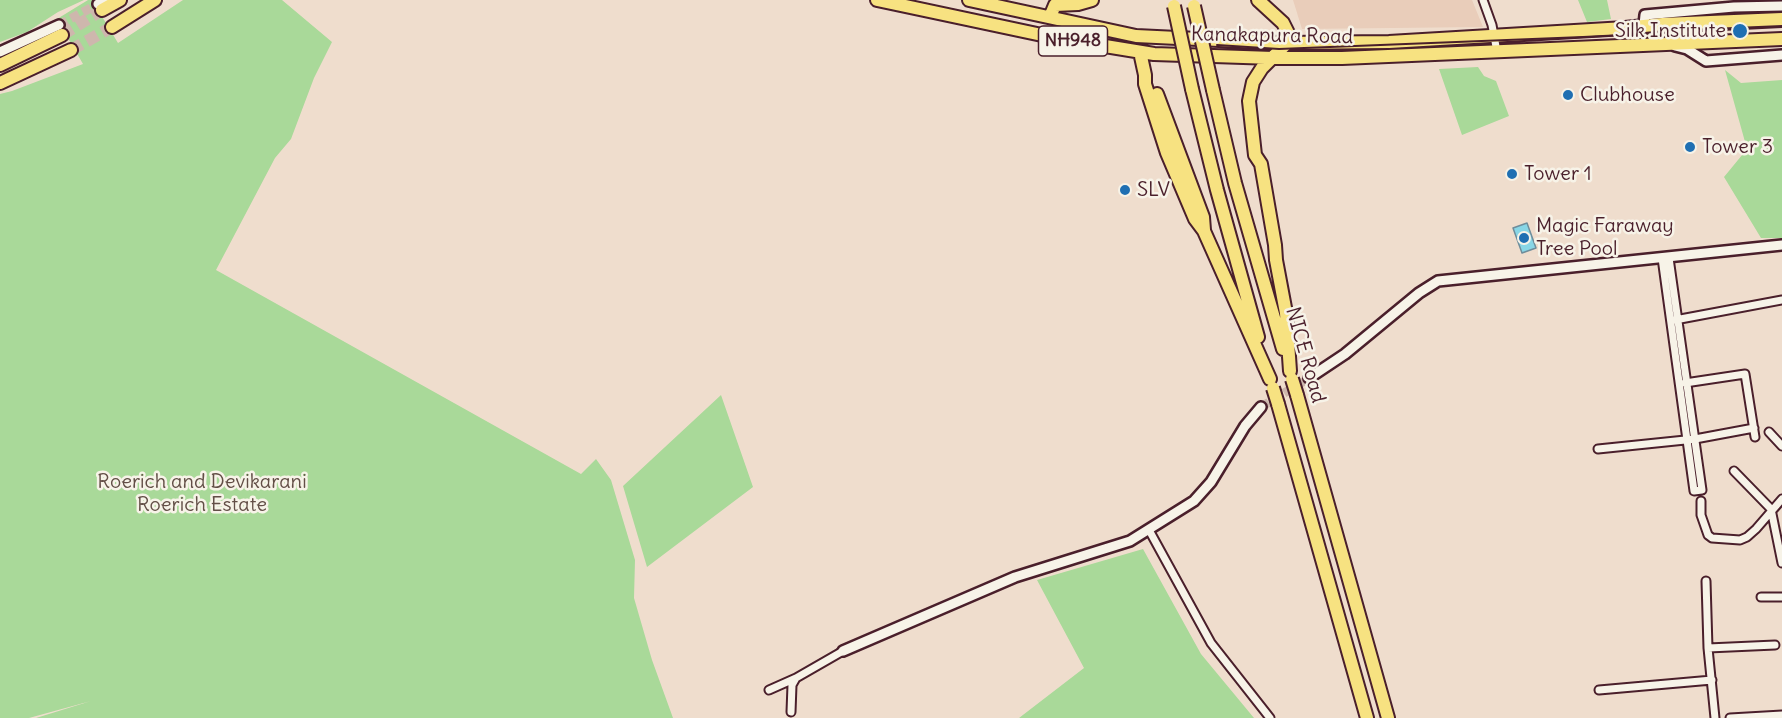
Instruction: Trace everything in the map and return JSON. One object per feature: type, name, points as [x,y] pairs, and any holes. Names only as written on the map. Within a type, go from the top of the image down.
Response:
[{"type":"highway","points":[[102,5],[120,0]]},
{"type":"highway","points":[[112,27],[155,0]]},
{"type":"highway","name":"Kanakapura Road","points":[[877,0],[1056,38],[1140,52],[1273,58],[1342,58],[1782,39]]},
{"type":"highway","points":[[959,16],[961,0]]},
{"type":"highway","name":"Kanakapura Road","points":[[969,0],[1136,36],[1287,43],[1389,42],[1782,19]]},
{"type":"highway","points":[[1050,17],[1055,5],[1078,4],[1092,0]]},
{"type":"highway","points":[[1258,0],[1283,23],[1288,33],[1287,43],[1262,68],[1251,88],[1249,101],[1255,155],[1261,164],[1286,313],[1291,375]]},
{"type":"highway","name":"NICE Road","points":[[1174,3],[1217,190],[1367,718]]},
{"type":"highway","name":"NICE Road","points":[[1193,3],[1235,183],[1388,718]]},
{"type":"highway","points":[[0,65],[60,30]]},
{"type":"highway","points":[[0,83],[70,50]]},
{"type":"highway","points":[[1140,52],[1145,75],[1144,84],[1167,153],[1195,219],[1204,231],[1272,383]]},
{"type":"street","points":[[1483,0],[1497,52]]},
{"type":"street","name":"Kanakapura Road","points":[[1644,26],[1645,15],[1733,3],[1782,6]]},
{"type":"street","points":[[0,52],[60,30]]},
{"type":"street","name":"Kanakapura Road","points":[[1672,45],[1687,49],[1707,61],[1782,55]]},
{"type":"street","points":[[1309,378],[1345,354],[1419,293],[1438,281],[1782,244]]},
{"type":"street","points":[[1665,258],[1691,440],[1702,490],[1694,492],[1691,440]]},
{"type":"street","points":[[1674,320],[1782,300]]},
{"type":"street","points":[[1683,384],[1745,374],[1755,437]]},
{"type":"street","points":[[769,690],[796,678],[843,651],[1015,578],[1130,541],[1200,495],[1211,482],[1245,426],[1261,406]]},
{"type":"street","points":[[1598,448],[1691,440],[1754,428]]},
{"type":"street","points":[[1769,432],[1782,446]]},
{"type":"street","points":[[1734,471],[1772,509],[1782,563]]},
{"type":"street","points":[[1701,501],[1701,515],[1708,535],[1740,540],[1747,537],[1782,499]]},
{"type":"street","points":[[1149,530],[1211,643],[1270,718]]},
{"type":"street","points":[[1706,582],[1708,648],[1715,718]]},
{"type":"street","points":[[1761,597],[1782,597]]},
{"type":"street","points":[[1708,648],[1775,645]]},
{"type":"street","points":[[790,712],[792,685],[796,678]]},
{"type":"street","points":[[1599,690],[1712,680]]},
{"type":"street","points":[[1730,718],[1782,715]]},
{"type":"shaded area","points":[[1293,0],[1472,0],[1483,27],[1302,29]]},
{"type":"green space","points":[[0,0],[84,0],[58,12],[27,32],[0,42]]},
{"type":"green space","name":"Roerich and Devikarani Roerich Estate","points":[[88,0],[92,0],[118,43],[183,0],[282,0],[332,42],[314,78],[291,139],[275,158],[216,270],[581,474],[596,459],[611,480],[635,560],[634,598],[652,660],[673,718],[36,718],[91,701],[29,718],[0,718],[0,94],[83,64],[57,19]]},
{"type":"green space","points":[[1578,0],[1607,0],[1611,19],[1587,22]]},
{"type":"green space","points":[[1478,67],[1484,76],[1496,81],[1509,116],[1462,135],[1439,69]]},
{"type":"green space","points":[[1725,70],[1741,83],[1782,80],[1782,238],[1761,238],[1724,177],[1747,149]]},
{"type":"green space","points":[[721,395],[753,487],[647,567],[623,486]]},
{"type":"green space","points":[[1143,549],[1201,654],[1254,718],[1019,718],[1084,668],[1037,580]]},
{"type":"water","name":"Magic Faraway Tree Pool","points":[[1527,223],[1536,248],[1522,253],[1513,228]]},
{"type":"tunnel","points":[[59,25],[98,4]]},
{"type":"tunnel","points":[[62,35],[102,10]]},
{"type":"tunnel","points":[[71,50],[112,27]]},
{"type":"tunnel","points":[[1261,407],[1309,378]]},
{"type":"railway","points":[[1217,45],[1279,49],[1782,27]]},
{"type":"place","name":"Silk Institute","points":[[1740,31]]},
{"type":"place","name":"Clubhouse","points":[[1568,95]]},
{"type":"place","name":"Tower 3","points":[[1690,147]]},
{"type":"place","name":"Tower 1","points":[[1512,174]]},
{"type":"place","name":"SLV","points":[[1125,190]]},
{"type":"place","name":"Magic Faraway Tree Pool","points":[[1524,238]]}]
